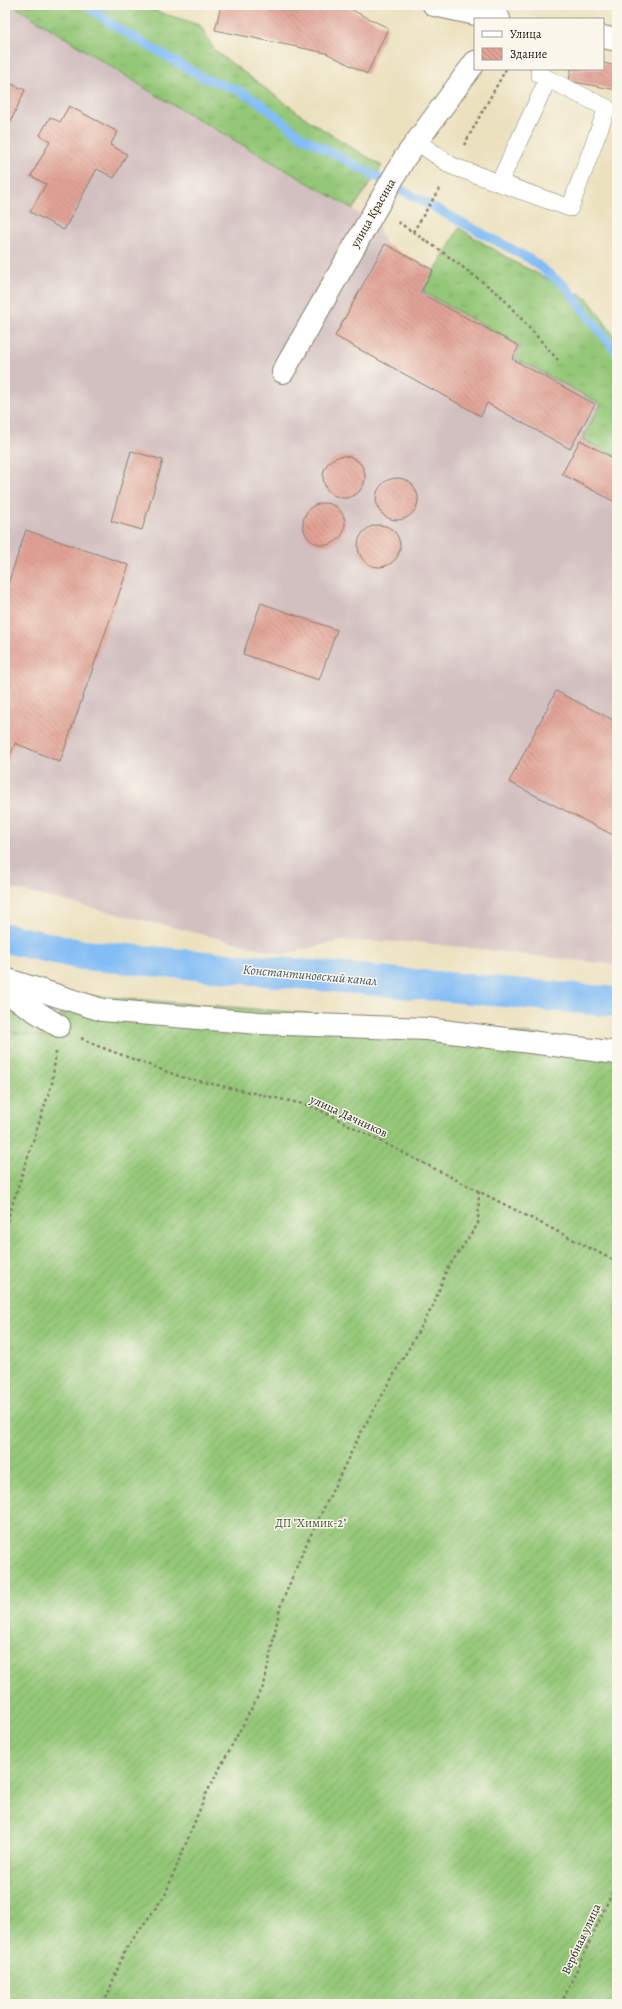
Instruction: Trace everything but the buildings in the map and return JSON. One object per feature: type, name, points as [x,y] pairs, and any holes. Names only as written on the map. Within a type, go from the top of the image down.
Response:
[{"type":"street","points":[[434,5],[494,18]]},
{"type":"street","points":[[506,18],[510,5]]},
{"type":"street","points":[[604,37],[617,40]]},
{"type":"street","name":"улица Красина","points":[[283,372],[404,159],[474,63]]},
{"type":"street","points":[[5,979],[102,1010],[259,1023],[427,1029],[617,1053]]},
{"type":"street","points":[[5,992],[58,1026]]},
{"type":"lane","points":[[416,141],[448,172],[499,183],[570,208],[607,108],[543,74],[499,183]]},
{"type":"path","points":[[505,70],[413,232],[500,296],[558,360]]},
{"type":"path","points":[[5,1227],[52,1083],[58,1026]]},
{"type":"path","name":"улица Дачников","points":[[58,1026],[95,1045],[181,1077],[312,1106],[479,1190],[617,1262]]},
{"type":"path","points":[[104,2004],[125,1950],[165,1895],[206,1794],[264,1685],[280,1608],[304,1549],[360,1434],[434,1304],[447,1269],[478,1224],[479,1190]]},
{"type":"path","name":"Вербная улица","points":[[561,2004],[617,1882]]},
{"type":"shaded area","points":[[5,5],[13,5],[153,93],[378,225],[385,244],[435,270],[423,292],[521,346],[515,358],[601,404],[583,439],[617,457],[617,965],[418,942],[339,941],[284,954],[5,887]]},
{"type":"green space","points":[[13,5],[136,5],[200,25],[215,51],[311,122],[382,166],[353,209],[153,93]]},
{"type":"green space","points":[[459,228],[516,263],[588,299],[617,340],[617,457],[582,439],[601,404],[515,358],[521,346],[423,292]]},
{"type":"green space","name":"ДП \"Химик-2\"","points":[[71,994],[352,1017],[617,1042],[617,2004],[5,2004],[5,1031],[49,1038]]},
{"type":"green space","points":[[5,1006],[49,1038],[5,1031]]},
{"type":"waterway","points":[[86,5],[118,28],[204,78],[238,90],[259,102],[301,136],[530,259],[566,287],[617,353]]},
{"type":"waterway","name":"Константиновский канал","points":[[5,938],[83,955],[617,1002]]}]
